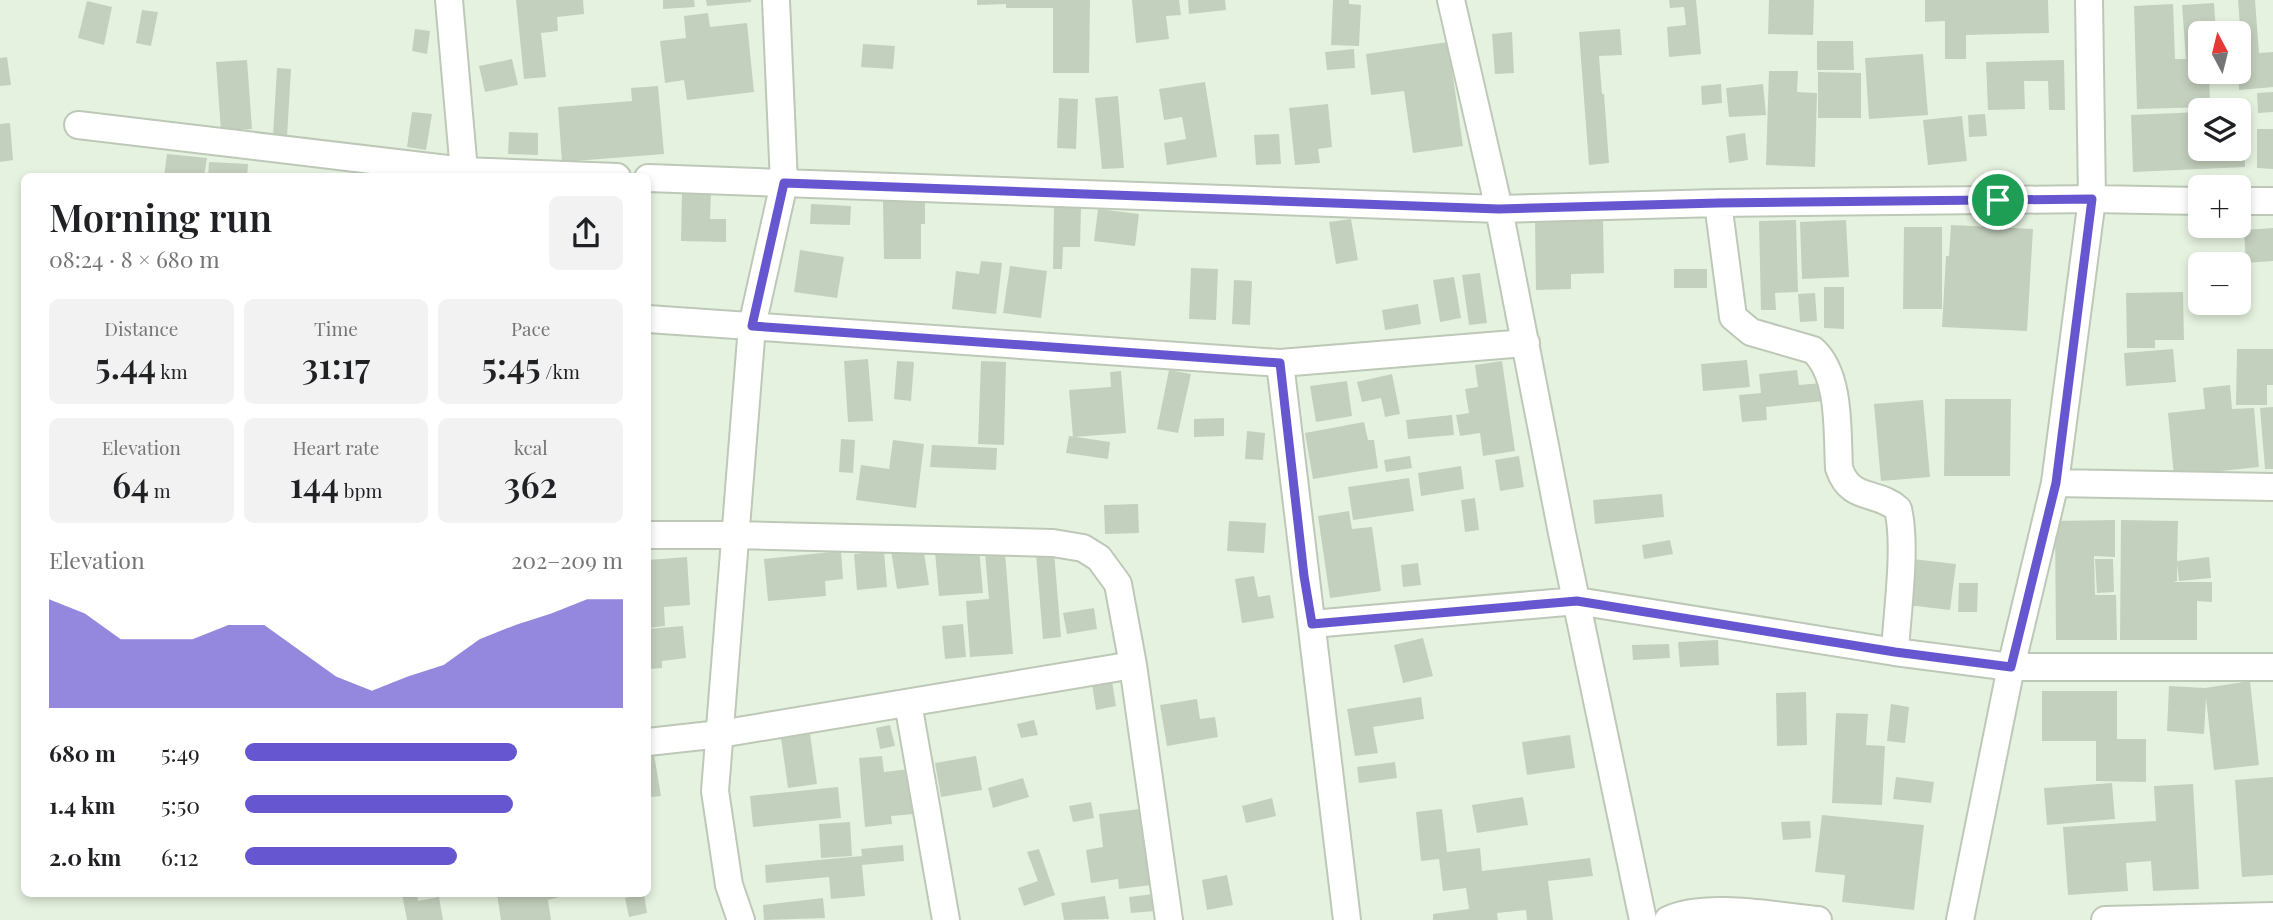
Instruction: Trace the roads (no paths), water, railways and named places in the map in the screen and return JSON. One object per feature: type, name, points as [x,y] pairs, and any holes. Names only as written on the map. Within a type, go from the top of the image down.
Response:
[{"type":"street","points":[[449,0],[464,171]]},
{"type":"street","points":[[734,919],[715,791],[752,326],[784,183],[776,0]]},
{"type":"street","points":[[1451,0],[1499,209],[1562,533],[1643,920]]},
{"type":"street","points":[[1960,920],[2011,667],[2056,483],[2092,199],[2089,0]]},
{"type":"street","points":[[78,125],[464,171],[515,173]]},
{"type":"street","points":[[651,178],[1499,209],[1718,203],[2092,199],[2188,201]]},
{"type":"street","points":[[2251,201],[2273,201]]},
{"type":"street","points":[[1718,203],[1733,317],[1751,332],[1813,350],[1821,357],[1832,379],[1842,477],[1847,485],[1860,493],[1887,502],[1898,509],[1901,521],[1901,552],[1895,652]]},
{"type":"street","points":[[651,320],[1280,363],[1526,343]]},
{"type":"street","points":[[1280,363],[1346,920]]},
{"type":"street","points":[[2056,483],[2273,487]]},
{"type":"street","points":[[651,535],[1053,543],[1083,548],[1099,558],[1118,584],[1133,665],[1169,920]]},
{"type":"street","points":[[1312,624],[1577,601],[1895,652],[2011,667],[2273,667]]},
{"type":"street","points":[[651,742],[720,734],[1133,665]]},
{"type":"street","points":[[908,703],[946,920]]},
{"type":"street","points":[[1668,920],[1678,915],[1722,911],[1818,920]]},
{"type":"street","points":[[2121,919],[2273,916]]}]
